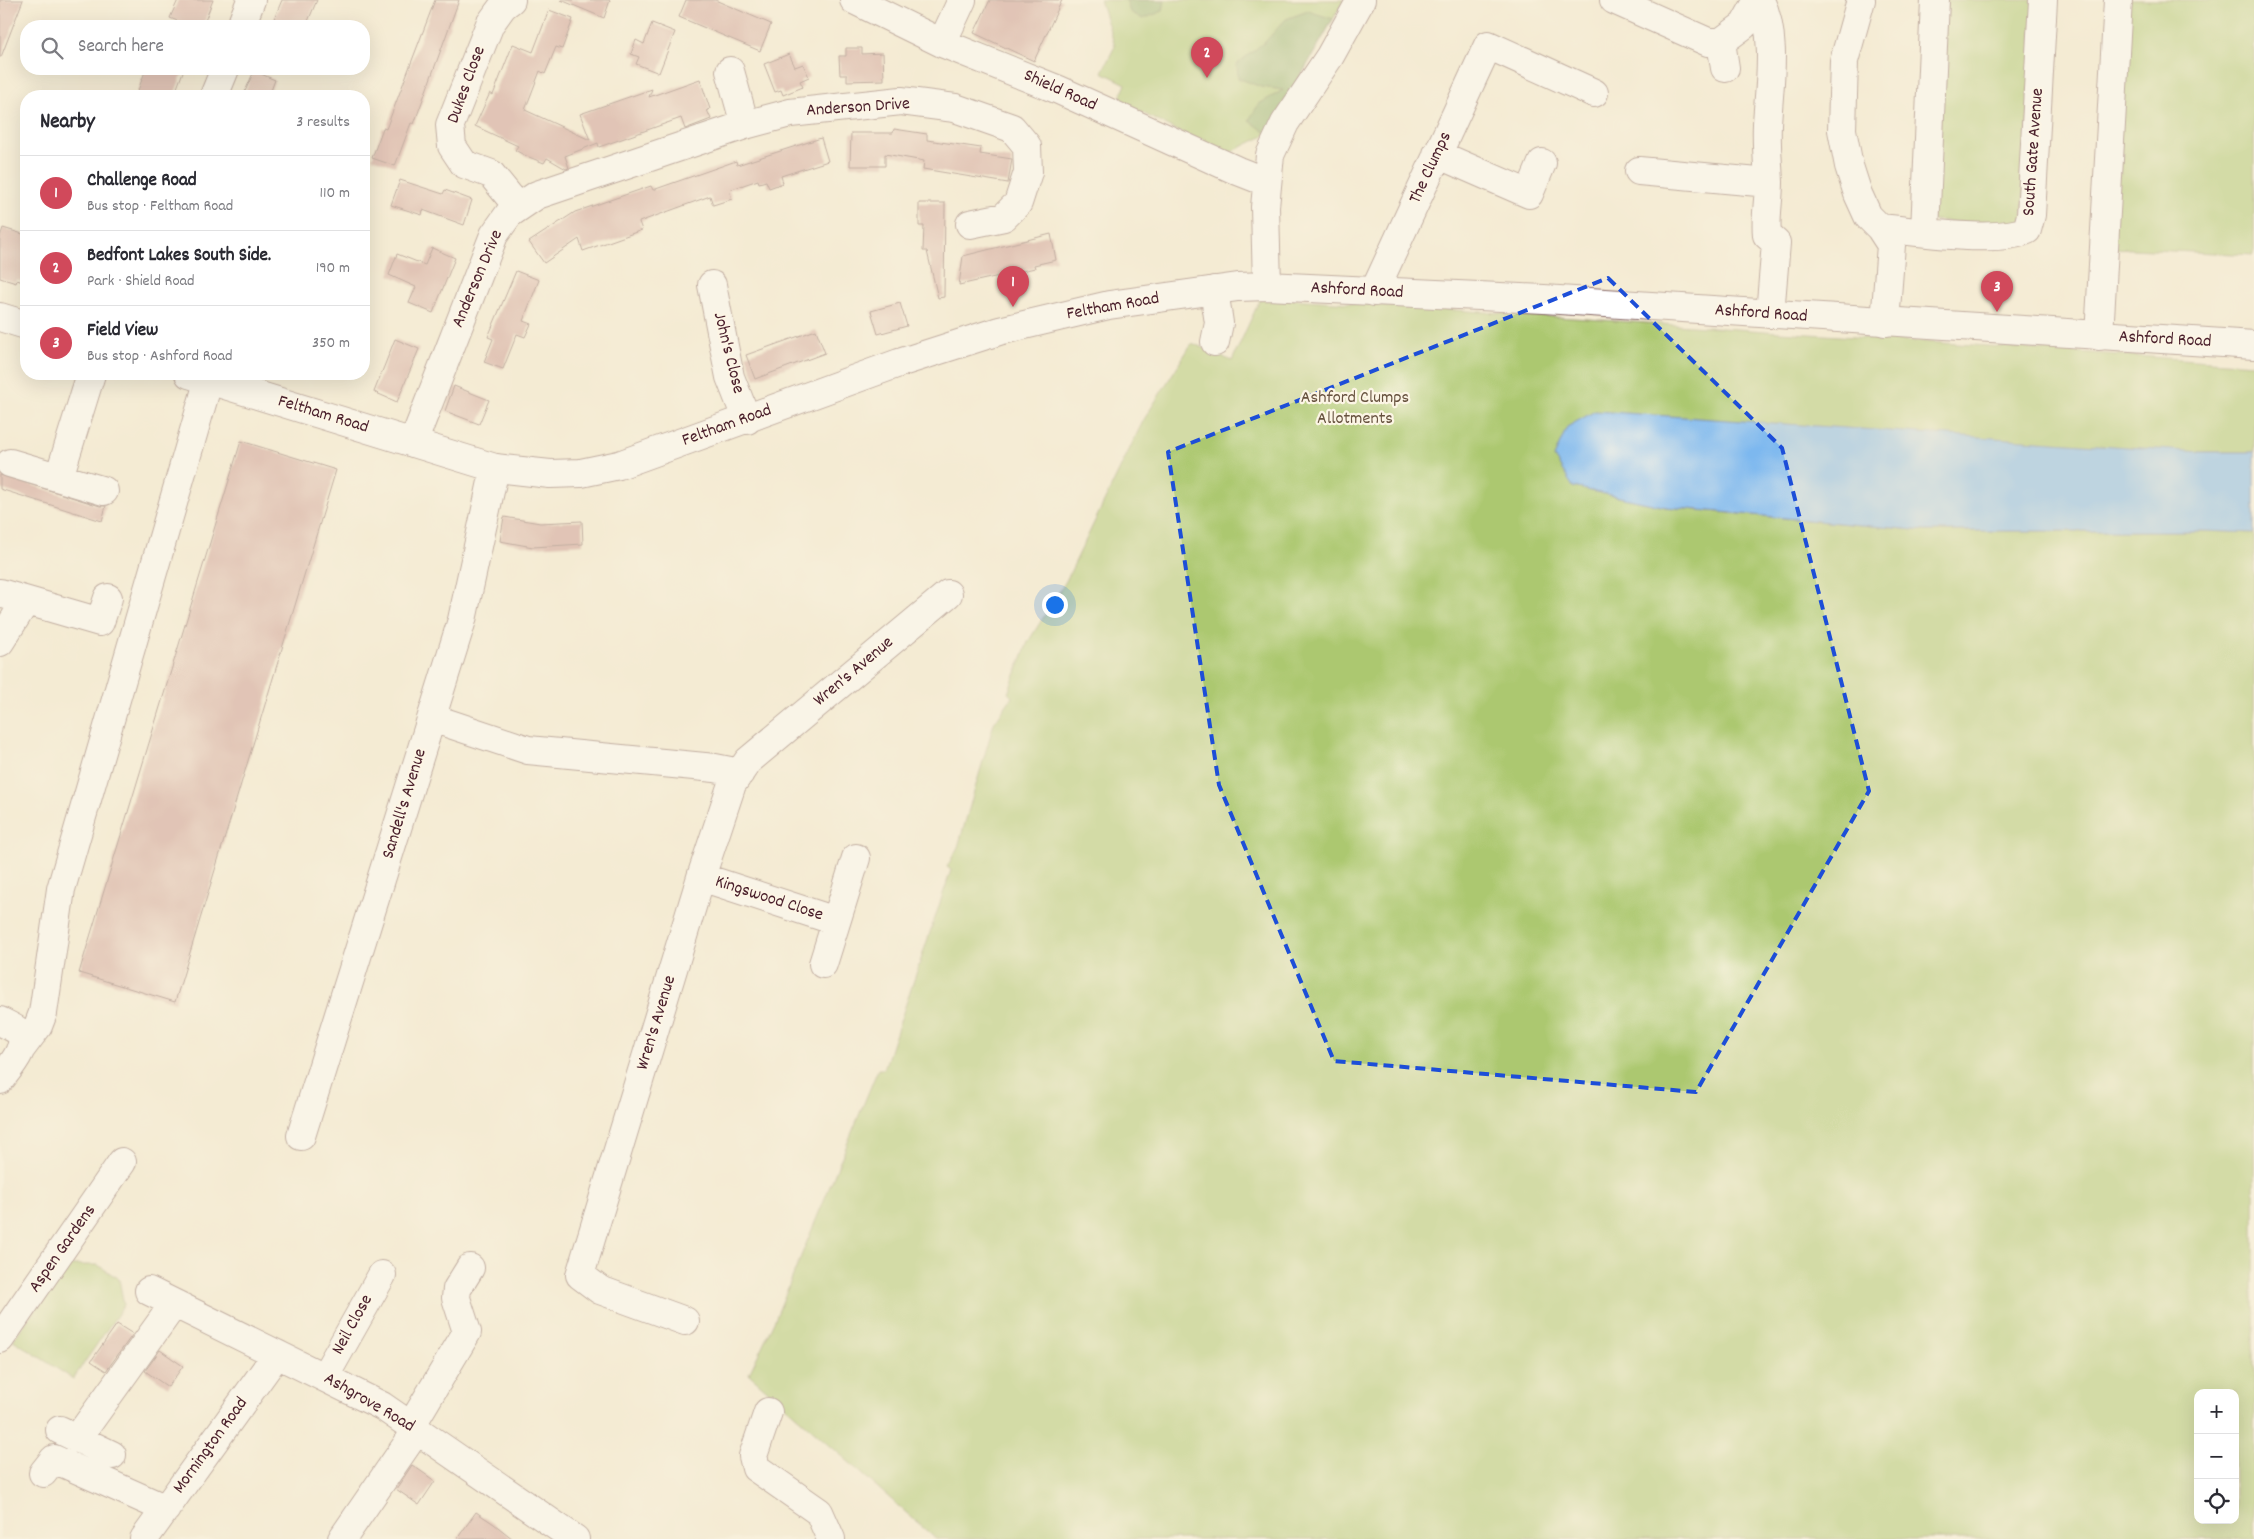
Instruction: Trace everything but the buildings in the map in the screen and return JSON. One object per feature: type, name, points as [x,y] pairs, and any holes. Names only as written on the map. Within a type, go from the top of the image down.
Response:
[{"type":"street","points":[[243,20],[251,0]]},
{"type":"street","name":"Dukes Close","points":[[511,0],[503,6],[490,24],[450,125],[452,146],[464,164],[491,174],[518,207]]},
{"type":"street","name":"Shield Road","points":[[854,0],[942,43],[1058,90],[1266,182]]},
{"type":"street","points":[[942,43],[962,0]]},
{"type":"street","points":[[1267,286],[1265,208],[1270,155],[1285,123],[1330,56],[1361,0]]},
{"type":"street","points":[[1614,0],[1708,42],[1723,55],[1759,0],[1766,12],[1771,55],[1766,144],[1769,183],[1766,219],[1767,235],[1776,243],[1770,314]]},
{"type":"street","points":[[1861,0],[1844,62],[1842,130],[1848,166],[1858,194],[1868,216],[1880,228],[1890,245],[1885,322]]},
{"type":"street","points":[[1924,231],[1935,0]]},
{"type":"street","name":"South Gate Avenue","points":[[1880,228],[1985,237],[2017,235],[2027,230],[2031,215],[2043,0]]},
{"type":"street","points":[[2099,336],[2118,0]]},
{"type":"street","name":"The Clumps","points":[[1374,292],[1488,44],[1594,93]]},
{"type":"street","points":[[730,71],[746,125]]},
{"type":"street","points":[[216,90],[223,75]]},
{"type":"street","name":"Anderson Drive","points":[[413,443],[494,235],[508,214],[537,194],[746,125],[790,113],[901,101],[955,108],[1012,128],[1027,146],[1028,172],[1018,203],[1004,216],[970,224]]},
{"type":"street","points":[[1437,154],[1528,194],[1542,163]]},
{"type":"street","points":[[1639,171],[1769,183]]},
{"type":"street","name":"John's Close","points":[[712,285],[730,377],[747,420]]},
{"type":"street","name":"Ashford Road","points":[[1267,286],[1544,299],[2254,346]]},
{"type":"street","name":"Feltham Road","points":[[209,380],[495,468],[550,474],[581,473],[619,464],[747,420],[899,363],[1000,331],[1109,304],[1214,290],[1267,286]]},
{"type":"street","points":[[1214,290],[1219,323],[1215,342]]},
{"type":"street","points":[[0,317],[20,323]]},
{"type":"street","points":[[59,478],[89,380]]},
{"type":"street","points":[[0,1080],[11,1033],[38,1026],[43,1013],[61,889],[198,380]]},
{"type":"street","points":[[10,463],[104,491]]},
{"type":"street","name":"Sandell's Avenue","points":[[301,1136],[462,620],[495,468]]},
{"type":"street","points":[[0,594],[100,622],[108,598]]},
{"type":"street","name":"Wren's Avenue","points":[[685,1321],[600,1290],[580,1275],[701,878],[732,784],[748,761],[948,594]]},
{"type":"street","points":[[0,642],[26,601]]},
{"type":"street","points":[[432,718],[528,750],[740,772]]},
{"type":"street","name":"Kingswood Close","points":[[823,964],[856,858]]},
{"type":"street","name":"Kingswood Close","points":[[701,878],[836,921]]},
{"type":"street","name":"Aspen Gardens","points":[[1,1336],[122,1162]]},
{"type":"street","points":[[342,1539],[414,1428],[467,1332],[456,1298],[457,1289],[470,1268]]},
{"type":"street","name":"Neil Close","points":[[325,1376],[383,1274]]},
{"type":"street","name":"Ashgrove Road","points":[[149,1291],[325,1376],[382,1406],[575,1539]]},
{"type":"street","points":[[112,1455],[68,1434],[174,1304]]},
{"type":"street","name":"Mornington Road","points":[[144,1539],[277,1354]]},
{"type":"street","points":[[768,1412],[752,1456],[756,1468],[819,1512],[830,1539]]},
{"type":"street","points":[[43,1473],[54,1459],[166,1509]]},
{"type":"highlighted area","points":[[1608,278],[1782,448],[1869,791],[1696,1092],[1334,1061],[1219,785],[1168,452]]},
{"type":"green space","points":[[1100,0],[1344,0],[1268,134],[1225,155],[1119,101],[1126,84],[1102,72],[1115,46]]},
{"type":"green space","points":[[1126,0],[1165,0],[1163,11],[1143,19],[1130,12]]},
{"type":"green space","points":[[1941,0],[2034,0],[2022,222],[2010,226],[1932,220]]},
{"type":"green space","points":[[2127,0],[2254,0],[2254,255],[2111,248]]},
{"type":"green space","points":[[1308,11],[1333,19],[1268,134],[1249,120],[1259,104],[1283,90],[1261,87],[1238,78],[1237,64],[1266,41],[1286,19]]},
{"type":"green space","name":"Ashford Clumps Allotments","points":[[1261,297],[2254,364],[2254,452],[2201,452],[1573,487],[1666,507],[1925,531],[2204,531],[2254,533],[2254,1539],[936,1539],[749,1374],[776,1317],[878,1069],[884,1069],[951,870],[947,867],[958,847],[994,723],[1012,697],[1008,693],[1028,642],[1066,581],[1143,421],[1192,343],[1232,361]]},
{"type":"green space","points":[[67,1265],[98,1265],[119,1279],[124,1305],[73,1379],[13,1340]]},
{"type":"water","points":[[1595,411],[2201,452],[2254,452],[2254,533],[2204,531],[1925,531],[1666,507],[1573,487],[1554,457],[1567,427]]},
{"type":"place","name":"Bedfont Lakes South Side.","points":[[1207,78]]},
{"type":"place","name":"Challenge Road","points":[[1013,307]]},
{"type":"place","name":"Field View","points":[[1997,312]]}]
